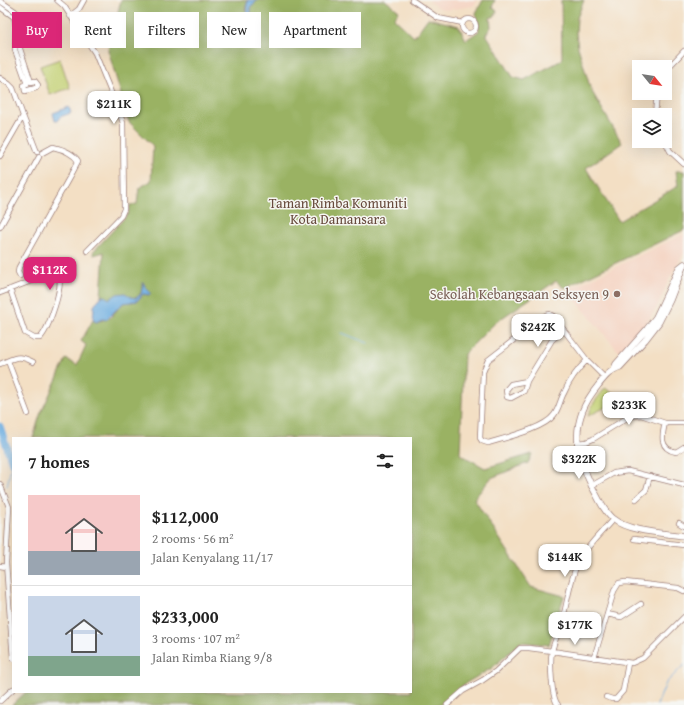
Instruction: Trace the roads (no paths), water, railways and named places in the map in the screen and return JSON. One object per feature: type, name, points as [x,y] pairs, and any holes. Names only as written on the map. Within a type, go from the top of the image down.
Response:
[{"type":"street","points":[[57,0],[61,3],[70,16]]},
{"type":"street","points":[[75,12],[84,0]]},
{"type":"street","points":[[412,0],[438,18],[463,23]]},
{"type":"street","points":[[0,4],[15,11],[19,15],[21,26],[20,49],[29,83]]},
{"type":"street","points":[[87,250],[121,216],[124,209],[123,123],[92,48]]},
{"type":"street","points":[[672,64],[684,51]]},
{"type":"street","points":[[1,81],[9,84],[13,88],[39,154]]},
{"type":"street","points":[[0,156],[23,116]]},
{"type":"street","points":[[0,227],[39,154],[53,147],[70,154],[77,159],[78,161],[69,178],[19,267],[18,272],[20,276]]},
{"type":"street","points":[[668,148],[684,164]]},
{"type":"street","points":[[632,350],[653,331],[660,320],[683,268]]},
{"type":"street","points":[[683,268],[656,317],[620,367],[614,369],[604,377],[582,409],[577,429],[577,443],[582,465],[591,486],[611,521],[640,530],[684,536]]},
{"type":"street","points":[[0,293],[10,289],[52,274],[56,274],[58,276],[60,283],[51,318],[40,338],[34,338],[25,333],[10,289]]},
{"type":"street","points":[[587,360],[581,366],[564,392],[552,418],[529,430],[488,443],[482,441],[480,438],[483,372],[488,360],[546,315],[549,314],[553,316],[587,360],[604,377]]},
{"type":"street","points":[[527,381],[512,384],[506,390],[507,397],[511,398],[524,391],[527,381],[552,340],[564,330]]},
{"type":"street","points":[[0,364],[21,357],[33,362]]},
{"type":"street","points":[[8,361],[28,414]]},
{"type":"street","points":[[577,443],[586,442],[593,439],[630,416],[641,415],[665,423],[684,423]]},
{"type":"street","points":[[665,423],[662,440],[666,447],[671,451],[676,452],[684,447]]},
{"type":"street","points":[[591,486],[614,473],[628,471],[684,484]]},
{"type":"street","points":[[636,499],[646,490],[650,476]]},
{"type":"street","points":[[0,484],[9,507],[6,567],[12,646]]},
{"type":"street","points":[[554,704],[551,665],[552,651],[562,622],[576,566],[582,556],[611,521]]},
{"type":"street","points":[[634,539],[684,545]]},
{"type":"street","points":[[0,566],[6,567]]},
{"type":"street","points":[[594,658],[614,591],[621,582],[678,588],[684,591]]},
{"type":"street","points":[[607,614],[621,617],[641,604]]},
{"type":"street","points":[[447,705],[463,691],[496,671],[520,648],[552,651],[628,663],[643,658],[684,617]]},
{"type":"street","points":[[616,699],[623,691],[628,663]]},
{"type":"street","points":[[0,700],[12,689]]},
{"type":"street","points":[[606,698],[616,699]]},
{"type":"street","points":[[616,699],[618,705]]},
{"type":"water","points":[[248,0],[258,0],[250,7],[251,12],[247,12]]},
{"type":"water","points":[[69,107],[71,113],[60,117],[57,121],[55,121],[53,113]]},
{"type":"water","points":[[143,282],[151,293],[149,295],[143,294],[137,301],[123,303],[106,320],[103,319],[96,322],[93,320],[94,306],[101,296],[110,299],[117,294],[125,293],[136,298],[141,294]]},
{"type":"waterway","points":[[342,333],[368,343]]},
{"type":"waterway","points":[[0,426],[12,463]]},
{"type":"waterway","points":[[7,486],[12,463]]},
{"type":"waterway","points":[[657,705],[666,683],[684,665]]},
{"type":"place","name":"Sekolah Kebangsaan Seksyen 9","points":[[617,294]]},
{"type":"park label","name":"Taman Rimba Komuniti Kota Damansara","points":[[338,212]]}]
